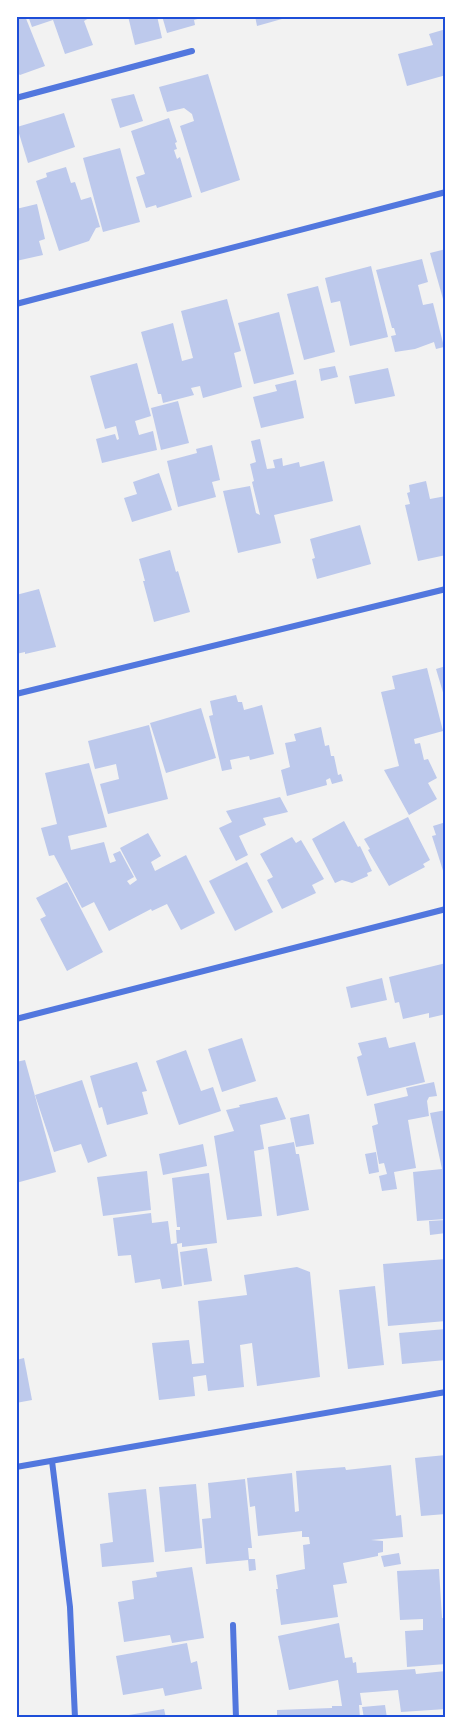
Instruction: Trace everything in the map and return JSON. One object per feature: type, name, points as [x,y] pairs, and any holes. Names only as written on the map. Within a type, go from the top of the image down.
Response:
[{"type":"street","points":[[16,98],[192,51]]},
{"type":"street","points":[[16,304],[446,192]]},
{"type":"street","points":[[16,693],[446,589]]},
{"type":"street","points":[[16,1019],[446,909]]},
{"type":"street","points":[[16,1467],[446,1392]]},
{"type":"street","points":[[52,1461],[70,1607],[75,1718]]},
{"type":"street","points":[[233,1625],[236,1718]]},
{"type":"building","points":[[16,16],[25,16],[45,66],[20,75],[16,72]]},
{"type":"building","points":[[28,16],[89,16],[84,21],[93,45],[65,54],[53,20],[32,27]]},
{"type":"building","points":[[128,16],[157,16],[162,38],[135,45]]},
{"type":"building","points":[[162,16],[205,17],[194,20],[195,25],[167,33]]},
{"type":"building","points":[[255,16],[289,16],[289,17],[257,26]]},
{"type":"building","points":[[446,29],[446,75],[407,86],[398,54],[433,45],[429,34]]},
{"type":"building","points":[[208,74],[240,180],[201,193],[180,126],[194,121],[192,114],[184,108],[167,112],[159,87]]},
{"type":"building","points":[[134,94],[143,121],[120,128],[111,99]]},
{"type":"building","points":[[64,113],[75,147],[28,163],[17,127]]},
{"type":"building","points":[[169,118],[177,142],[175,143],[177,149],[174,150],[177,159],[180,157],[192,197],[157,208],[156,205],[146,208],[136,177],[145,174],[131,131]]},
{"type":"building","points":[[120,148],[140,222],[103,232],[83,158]]},
{"type":"building","points":[[66,167],[71,183],[75,182],[81,200],[91,197],[100,227],[96,228],[89,241],[59,251],[36,181],[47,177],[46,173]]},
{"type":"building","points":[[37,204],[45,239],[39,241],[43,255],[16,261],[16,209]]},
{"type":"building","points":[[446,249],[446,306],[445,306],[430,253]]},
{"type":"building","points":[[422,259],[428,282],[418,285],[423,305],[433,303],[444,347],[436,349],[434,342],[415,349],[395,352],[391,336],[396,335],[376,270]]},
{"type":"building","points":[[371,266],[388,337],[350,346],[340,301],[331,303],[325,278]]},
{"type":"building","points":[[318,286],[335,352],[304,360],[287,294]]},
{"type":"building","points":[[227,299],[241,351],[234,353],[242,387],[203,398],[200,386],[191,388],[194,395],[163,403],[161,394],[158,394],[141,332],[173,323],[182,361],[193,358],[181,311]]},
{"type":"building","points":[[279,312],[294,374],[254,384],[238,323]]},
{"type":"building","points":[[137,363],[151,416],[135,421],[139,435],[153,431],[157,450],[102,463],[96,439],[115,434],[117,440],[119,439],[116,426],[105,429],[90,376]]},
{"type":"building","points":[[335,366],[338,377],[321,381],[319,369]]},
{"type":"building","points":[[388,368],[395,396],[355,404],[349,376]]},
{"type":"building","points":[[296,380],[304,418],[261,428],[253,397],[277,391],[275,385]]},
{"type":"building","points":[[178,401],[189,443],[161,450],[151,408]]},
{"type":"building","points":[[260,439],[267,469],[275,468],[273,460],[282,458],[283,466],[299,462],[300,467],[324,461],[333,501],[274,515],[281,543],[238,553],[223,491],[250,486],[256,513],[260,515],[250,464],[256,462],[251,441]]},
{"type":"building","points":[[212,445],[220,480],[212,482],[216,497],[178,507],[167,461],[197,453],[196,449]]},
{"type":"building","points":[[159,473],[172,510],[132,522],[124,498],[137,494],[133,482]]},
{"type":"building","points":[[426,481],[430,499],[446,496],[446,516],[443,517],[446,529],[446,555],[418,561],[405,505],[410,504],[407,493],[410,492],[409,485]]},
{"type":"building","points":[[360,525],[371,564],[317,579],[310,539]]},
{"type":"building","points":[[170,550],[190,612],[154,622],[139,559]]},
{"type":"building","points":[[39,589],[56,647],[16,654],[16,595]]},
{"type":"building","points":[[446,666],[446,699],[445,699],[436,669]]},
{"type":"building","points":[[427,668],[443,731],[414,739],[415,744],[420,743],[424,760],[428,759],[437,778],[428,783],[437,799],[409,815],[384,770],[399,766],[381,692],[395,689],[392,676]]},
{"type":"building","points":[[236,695],[238,702],[242,702],[244,710],[262,705],[274,754],[250,760],[249,756],[230,760],[232,769],[222,771],[209,716],[213,715],[210,701]]},
{"type":"building","points":[[201,708],[216,758],[166,773],[150,723]]},
{"type":"building","points":[[149,725],[168,799],[108,814],[100,784],[119,779],[116,764],[95,769],[88,741]]},
{"type":"building","points":[[321,727],[325,746],[329,745],[338,775],[341,774],[343,781],[332,784],[330,778],[326,780],[327,785],[287,796],[281,770],[290,767],[285,743],[296,741],[294,734]]},
{"type":"building","points":[[89,763],[107,827],[68,836],[71,850],[104,842],[110,863],[116,861],[113,854],[120,851],[134,877],[127,881],[130,885],[137,880],[120,848],[148,833],[161,856],[151,862],[155,871],[186,855],[215,913],[181,930],[167,904],[152,911],[151,909],[109,931],[94,902],[82,908],[54,855],[49,856],[41,828],[57,824],[45,773]]},
{"type":"building","points":[[280,797],[288,812],[263,818],[266,825],[239,836],[248,855],[236,861],[219,828],[232,822],[226,811]]},
{"type":"building","points":[[408,817],[430,860],[423,864],[425,867],[389,886],[364,839]]},
{"type":"building","points":[[344,821],[372,871],[367,873],[368,876],[352,883],[342,880],[335,883],[312,839]]},
{"type":"building","points":[[446,822],[445,877],[432,836],[436,835],[433,826]]},
{"type":"building","points":[[292,837],[296,843],[301,840],[324,879],[312,885],[316,893],[282,909],[267,880],[273,877],[260,854]]},
{"type":"building","points":[[247,862],[273,912],[235,931],[209,881]]},
{"type":"building","points":[[67,882],[103,952],[67,971],[40,919],[46,916],[36,898]]},
{"type":"building","points":[[446,963],[446,1014],[429,1018],[429,1013],[403,1019],[399,1002],[395,1003],[389,977]]},
{"type":"building","points":[[382,978],[387,1000],[351,1008],[346,987]]},
{"type":"building","points":[[386,1037],[389,1048],[415,1042],[425,1082],[367,1096],[357,1057],[362,1055],[358,1043]]},
{"type":"building","points":[[242,1038],[256,1081],[222,1092],[208,1049]]},
{"type":"building","points":[[186,1050],[201,1091],[213,1087],[221,1111],[179,1125],[156,1061]]},
{"type":"building","points":[[25,1060],[56,1172],[16,1183],[16,1062]]},
{"type":"building","points":[[137,1062],[147,1091],[142,1092],[148,1114],[107,1125],[102,1107],[99,1108],[90,1076]]},
{"type":"building","points":[[82,1080],[107,1156],[88,1163],[81,1144],[54,1152],[35,1095]]},
{"type":"building","points":[[434,1082],[437,1096],[429,1097],[427,1101],[429,1116],[408,1120],[416,1168],[394,1172],[397,1189],[382,1191],[379,1176],[387,1174],[384,1163],[379,1164],[372,1126],[378,1124],[374,1104],[408,1096],[406,1088]]},
{"type":"building","points":[[277,1097],[286,1119],[260,1125],[264,1149],[254,1151],[262,1216],[227,1220],[214,1136],[234,1131],[226,1110]]},
{"type":"building","points":[[446,1110],[446,1219],[417,1221],[413,1172],[442,1169],[430,1113]]},
{"type":"building","points":[[309,1114],[314,1144],[296,1147],[290,1118]]},
{"type":"building","points":[[294,1142],[296,1154],[299,1154],[309,1210],[277,1216],[268,1147]]},
{"type":"building","points":[[203,1144],[207,1166],[163,1175],[159,1154]]},
{"type":"building","points":[[376,1152],[379,1172],[369,1174],[365,1154]]},
{"type":"building","points":[[147,1171],[151,1210],[103,1216],[97,1177]]},
{"type":"building","points":[[209,1173],[217,1243],[182,1247],[182,1243],[177,1244],[176,1230],[180,1230],[180,1227],[177,1227],[172,1178]]},
{"type":"building","points":[[151,1213],[152,1223],[168,1221],[171,1244],[177,1243],[182,1286],[162,1289],[160,1279],[135,1283],[131,1255],[118,1256],[113,1218]]},
{"type":"building","points":[[446,1220],[446,1233],[430,1235],[429,1221]]},
{"type":"building","points":[[207,1248],[212,1281],[184,1285],[180,1252]]},
{"type":"building","points":[[446,1259],[446,1321],[388,1326],[383,1264]]},
{"type":"building","points":[[297,1267],[310,1272],[320,1377],[257,1386],[252,1343],[240,1345],[244,1387],[208,1391],[206,1375],[193,1377],[195,1396],[159,1400],[152,1343],[189,1340],[192,1364],[204,1363],[198,1301],[247,1295],[244,1275]]},
{"type":"building","points":[[375,1286],[384,1365],[348,1369],[339,1290]]},
{"type":"building","points":[[446,1329],[446,1360],[402,1364],[399,1333]]},
{"type":"building","points":[[24,1358],[32,1400],[16,1403],[16,1360]]},
{"type":"building","points":[[446,1455],[446,1514],[421,1516],[415,1458]]},
{"type":"building","points":[[391,1465],[396,1516],[401,1515],[403,1537],[371,1540],[383,1541],[383,1552],[378,1553],[378,1556],[343,1563],[347,1583],[333,1585],[338,1617],[281,1625],[276,1575],[305,1569],[303,1545],[310,1544],[309,1537],[302,1537],[302,1531],[258,1536],[255,1506],[250,1507],[247,1478],[292,1473],[295,1512],[299,1511],[296,1471],[345,1467],[346,1470]]},
{"type":"building","points":[[245,1479],[252,1548],[248,1548],[249,1559],[255,1559],[256,1570],[249,1571],[248,1560],[206,1564],[202,1519],[211,1518],[208,1483]]},
{"type":"building","points":[[196,1484],[202,1548],[165,1552],[159,1487]]},
{"type":"building","points":[[146,1489],[154,1562],[102,1567],[100,1544],[113,1542],[108,1493]]},
{"type":"building","points":[[399,1553],[401,1564],[384,1567],[381,1556]]},
{"type":"building","points":[[192,1567],[204,1638],[172,1643],[170,1635],[124,1642],[118,1602],[134,1599],[132,1581],[157,1577],[156,1572]]},
{"type":"building","points":[[439,1569],[442,1618],[446,1618],[446,1664],[407,1667],[405,1631],[423,1630],[423,1619],[400,1620],[397,1571]]},
{"type":"building","points":[[339,1623],[345,1658],[352,1657],[353,1663],[356,1662],[357,1673],[415,1669],[416,1674],[446,1671],[446,1709],[401,1712],[398,1690],[360,1693],[362,1705],[359,1705],[360,1718],[277,1718],[277,1710],[342,1706],[338,1680],[289,1690],[278,1636]]},
{"type":"building","points":[[187,1643],[191,1663],[197,1661],[202,1689],[165,1696],[163,1688],[123,1695],[116,1656]]},
{"type":"building","points":[[385,1705],[387,1718],[364,1718],[362,1707]]},
{"type":"building","points":[[164,1709],[166,1718],[123,1718],[123,1716]]}]
